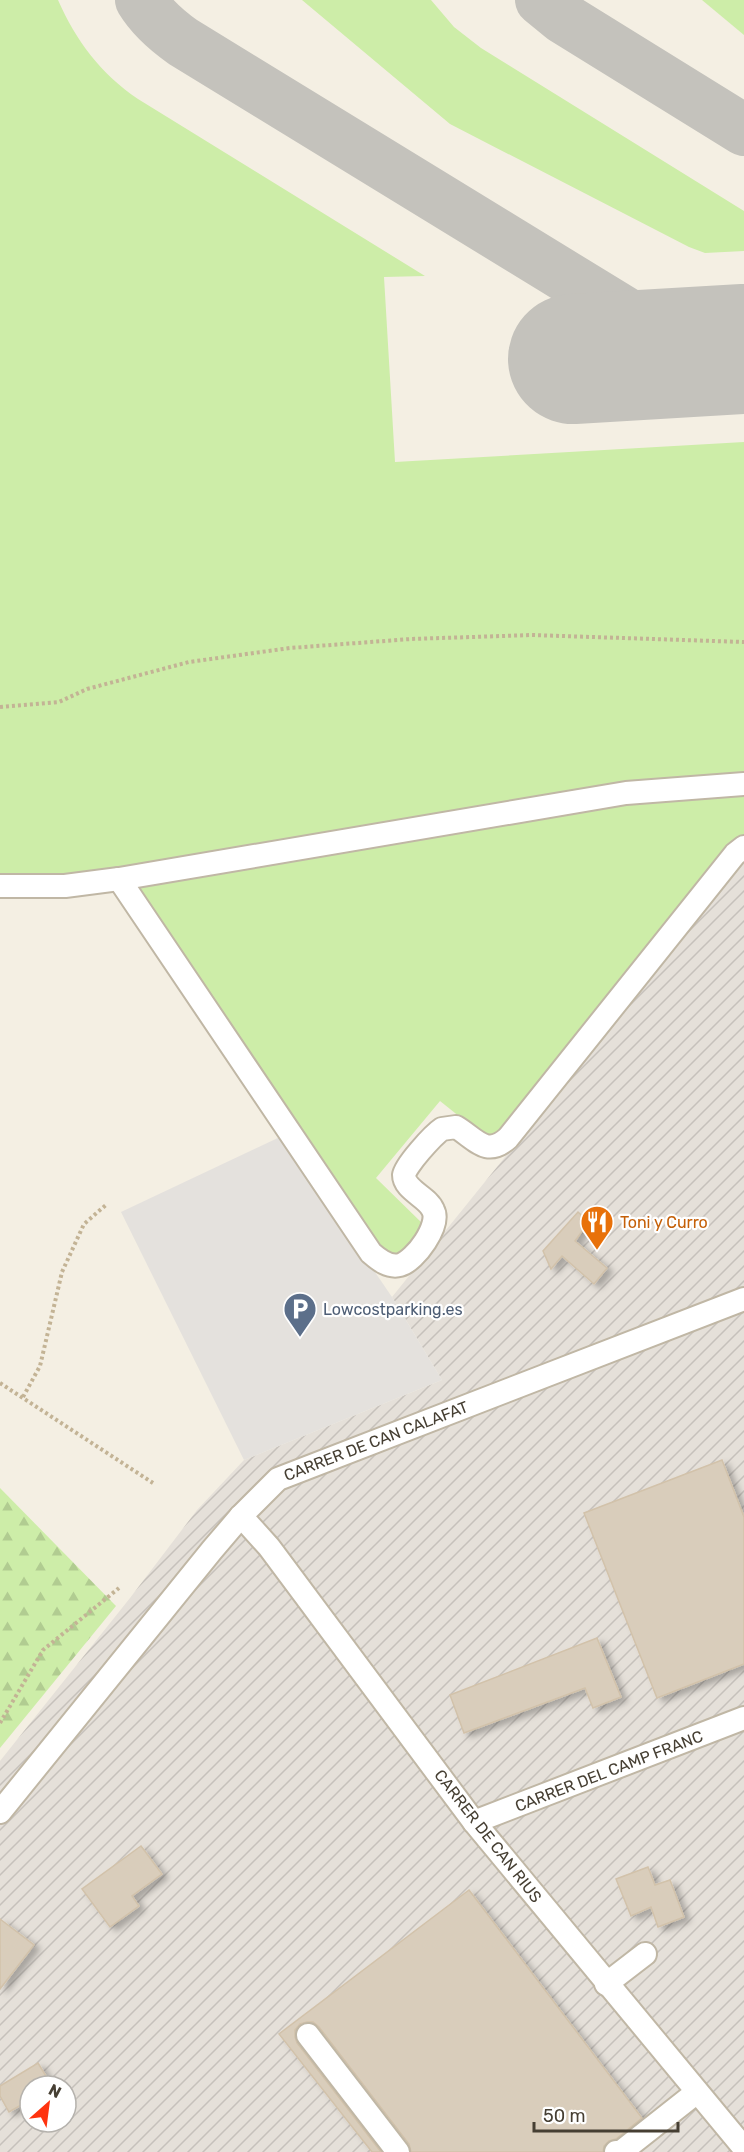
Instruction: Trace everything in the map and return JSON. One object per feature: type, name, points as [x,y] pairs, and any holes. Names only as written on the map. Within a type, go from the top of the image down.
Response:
[{"type":"street","points":[[0,886],[65,886],[119,879],[626,793],[744,784]]},
{"type":"street","points":[[119,879],[371,1253],[383,1262],[395,1266],[411,1258],[432,1232],[435,1221],[430,1204],[406,1183],[404,1178],[406,1168],[441,1129],[456,1128],[476,1142],[488,1147],[499,1145],[508,1138],[735,854],[744,847]]},
{"type":"street","name":"CARRER DE CAN CALAFAT","points":[[0,1812],[241,1516],[278,1479],[744,1299]]},
{"type":"street","name":"CARRER DE CAN RIUS","points":[[241,1516],[276,1557],[474,1822],[744,2148]]},
{"type":"street","name":"CARRER DEL CAMP FRANC","points":[[474,1822],[744,1718]]},
{"type":"street","points":[[606,1984],[645,1954]]},
{"type":"street","points":[[308,2035],[398,2152]]},
{"type":"street","points":[[616,2152],[621,2152],[697,2092]]},
{"type":"path","points":[[0,707],[59,702],[87,689],[189,662],[290,648],[411,639],[532,635],[744,642]]},
{"type":"path","points":[[23,1397],[40,1366],[62,1272],[84,1224],[107,1204]]},
{"type":"path","points":[[0,1383],[153,1483]]},
{"type":"path","points":[[0,1723],[43,1650],[119,1588]]},
{"type":"shaded area","points":[[744,861],[744,2152],[0,2152],[0,1761],[197,1510],[244,1460],[442,1380],[392,1297]]},
{"type":"shaded area","name":"Lowcostparking.es","points":[[282,1136],[392,1297],[442,1380],[244,1460],[121,1212]]},
{"type":"green space","points":[[0,0],[58,0],[81,43],[91,56],[112,79],[138,99],[425,276],[384,277],[395,462],[744,442],[744,777],[72,877],[0,878]]},
{"type":"green space","points":[[302,0],[431,0],[454,27],[481,48],[744,211],[744,251],[705,253],[689,247],[450,124]]},
{"type":"green space","points":[[702,0],[744,0],[744,35]]},
{"type":"green space","points":[[744,793],[744,842],[499,1137],[480,1133],[440,1101],[376,1178],[424,1225],[406,1255],[383,1255],[136,885],[631,801]]},
{"type":"green space","points":[[0,1488],[116,1606],[0,1748]]},
{"type":"building","points":[[578,1212],[589,1222],[575,1241],[607,1268],[594,1284],[562,1256],[551,1269],[543,1251]]},
{"type":"building","points":[[722,1460],[744,1517],[744,1664],[657,1698],[584,1513]]},
{"type":"building","points":[[597,1638],[621,1697],[593,1708],[585,1688],[464,1733],[450,1695]]},
{"type":"building","points":[[141,1846],[162,1874],[132,1896],[139,1906],[110,1927],[82,1889]]},
{"type":"building","points":[[648,1867],[655,1885],[670,1880],[684,1917],[658,1927],[651,1907],[631,1916],[616,1879]]},
{"type":"building","points":[[469,1890],[642,2118],[616,2139],[609,2141],[604,2146],[603,2152],[411,2152],[409,2144],[319,2027],[313,2022],[300,2024],[295,2030],[297,2043],[381,2152],[372,2152],[279,2034]]},
{"type":"building","points":[[0,1919],[34,1945],[0,1989]]},
{"type":"building","points":[[38,2063],[45,2074],[20,2074]]},
{"type":"building","points":[[18,2075],[18,2107],[9,2112],[0,2096],[0,2086]]},
{"type":"taxiway","points":[[141,0],[160,23],[183,42],[650,328],[677,339],[725,350]]},
{"type":"taxiway","points":[[541,0],[563,18],[744,130]]},
{"type":"runway","points":[[573,359],[744,349]]},
{"type":"place","name":"Toni y Curro","points":[[597,1251]]},
{"type":"place","name":"Lowcostparking.es","points":[[300,1338]]}]
